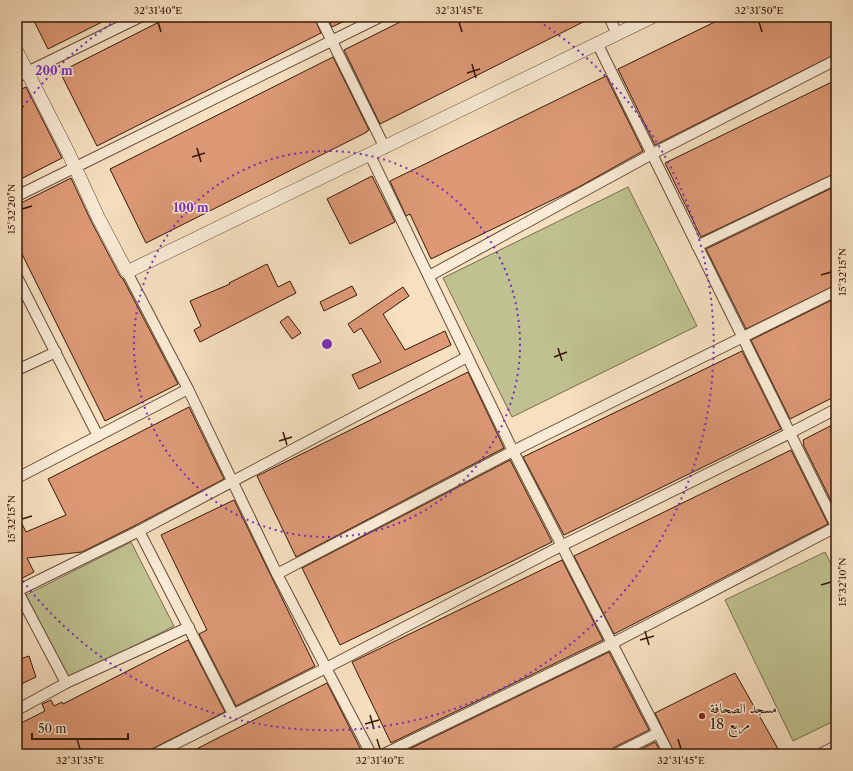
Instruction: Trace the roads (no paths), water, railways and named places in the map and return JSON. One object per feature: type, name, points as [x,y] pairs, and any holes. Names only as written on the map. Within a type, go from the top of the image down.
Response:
[{"type":"street","points":[[22,74],[140,17]]},
{"type":"street","points":[[320,17],[385,148]]},
{"type":"street","points":[[17,196],[380,17]]},
{"type":"street","points":[[609,17],[617,34]]},
{"type":"street","points":[[127,272],[652,17]]},
{"type":"street","points":[[384,754],[613,643],[836,526],[597,43]]},
{"type":"street","points":[[17,52],[22,74],[75,167],[98,217],[188,389],[277,574],[371,754]]},
{"type":"street","points":[[429,276],[652,154],[836,60]]},
{"type":"street","points":[[370,155],[513,451],[563,545],[669,754]]},
{"type":"street","points":[[698,246],[836,179]]},
{"type":"street","points":[[17,277],[98,436]]},
{"type":"street","points":[[277,574],[513,451],[836,292]]},
{"type":"street","points":[[17,370],[56,352]]},
{"type":"street","points":[[66,683],[17,590],[139,531],[467,357]]},
{"type":"street","points":[[17,478],[188,389]]},
{"type":"street","points":[[155,754],[326,668],[563,545],[836,409]]},
{"type":"street","points":[[139,531],[233,714]]},
{"type":"street","points":[[17,710],[66,683],[189,627]]},
{"type":"street","points":[[616,754],[658,733]]},
{"type":"street","points":[[820,754],[836,746]]},
{"type":"place","name":"مسجد الصحافة مربع 18","points":[[702,716]]}]
